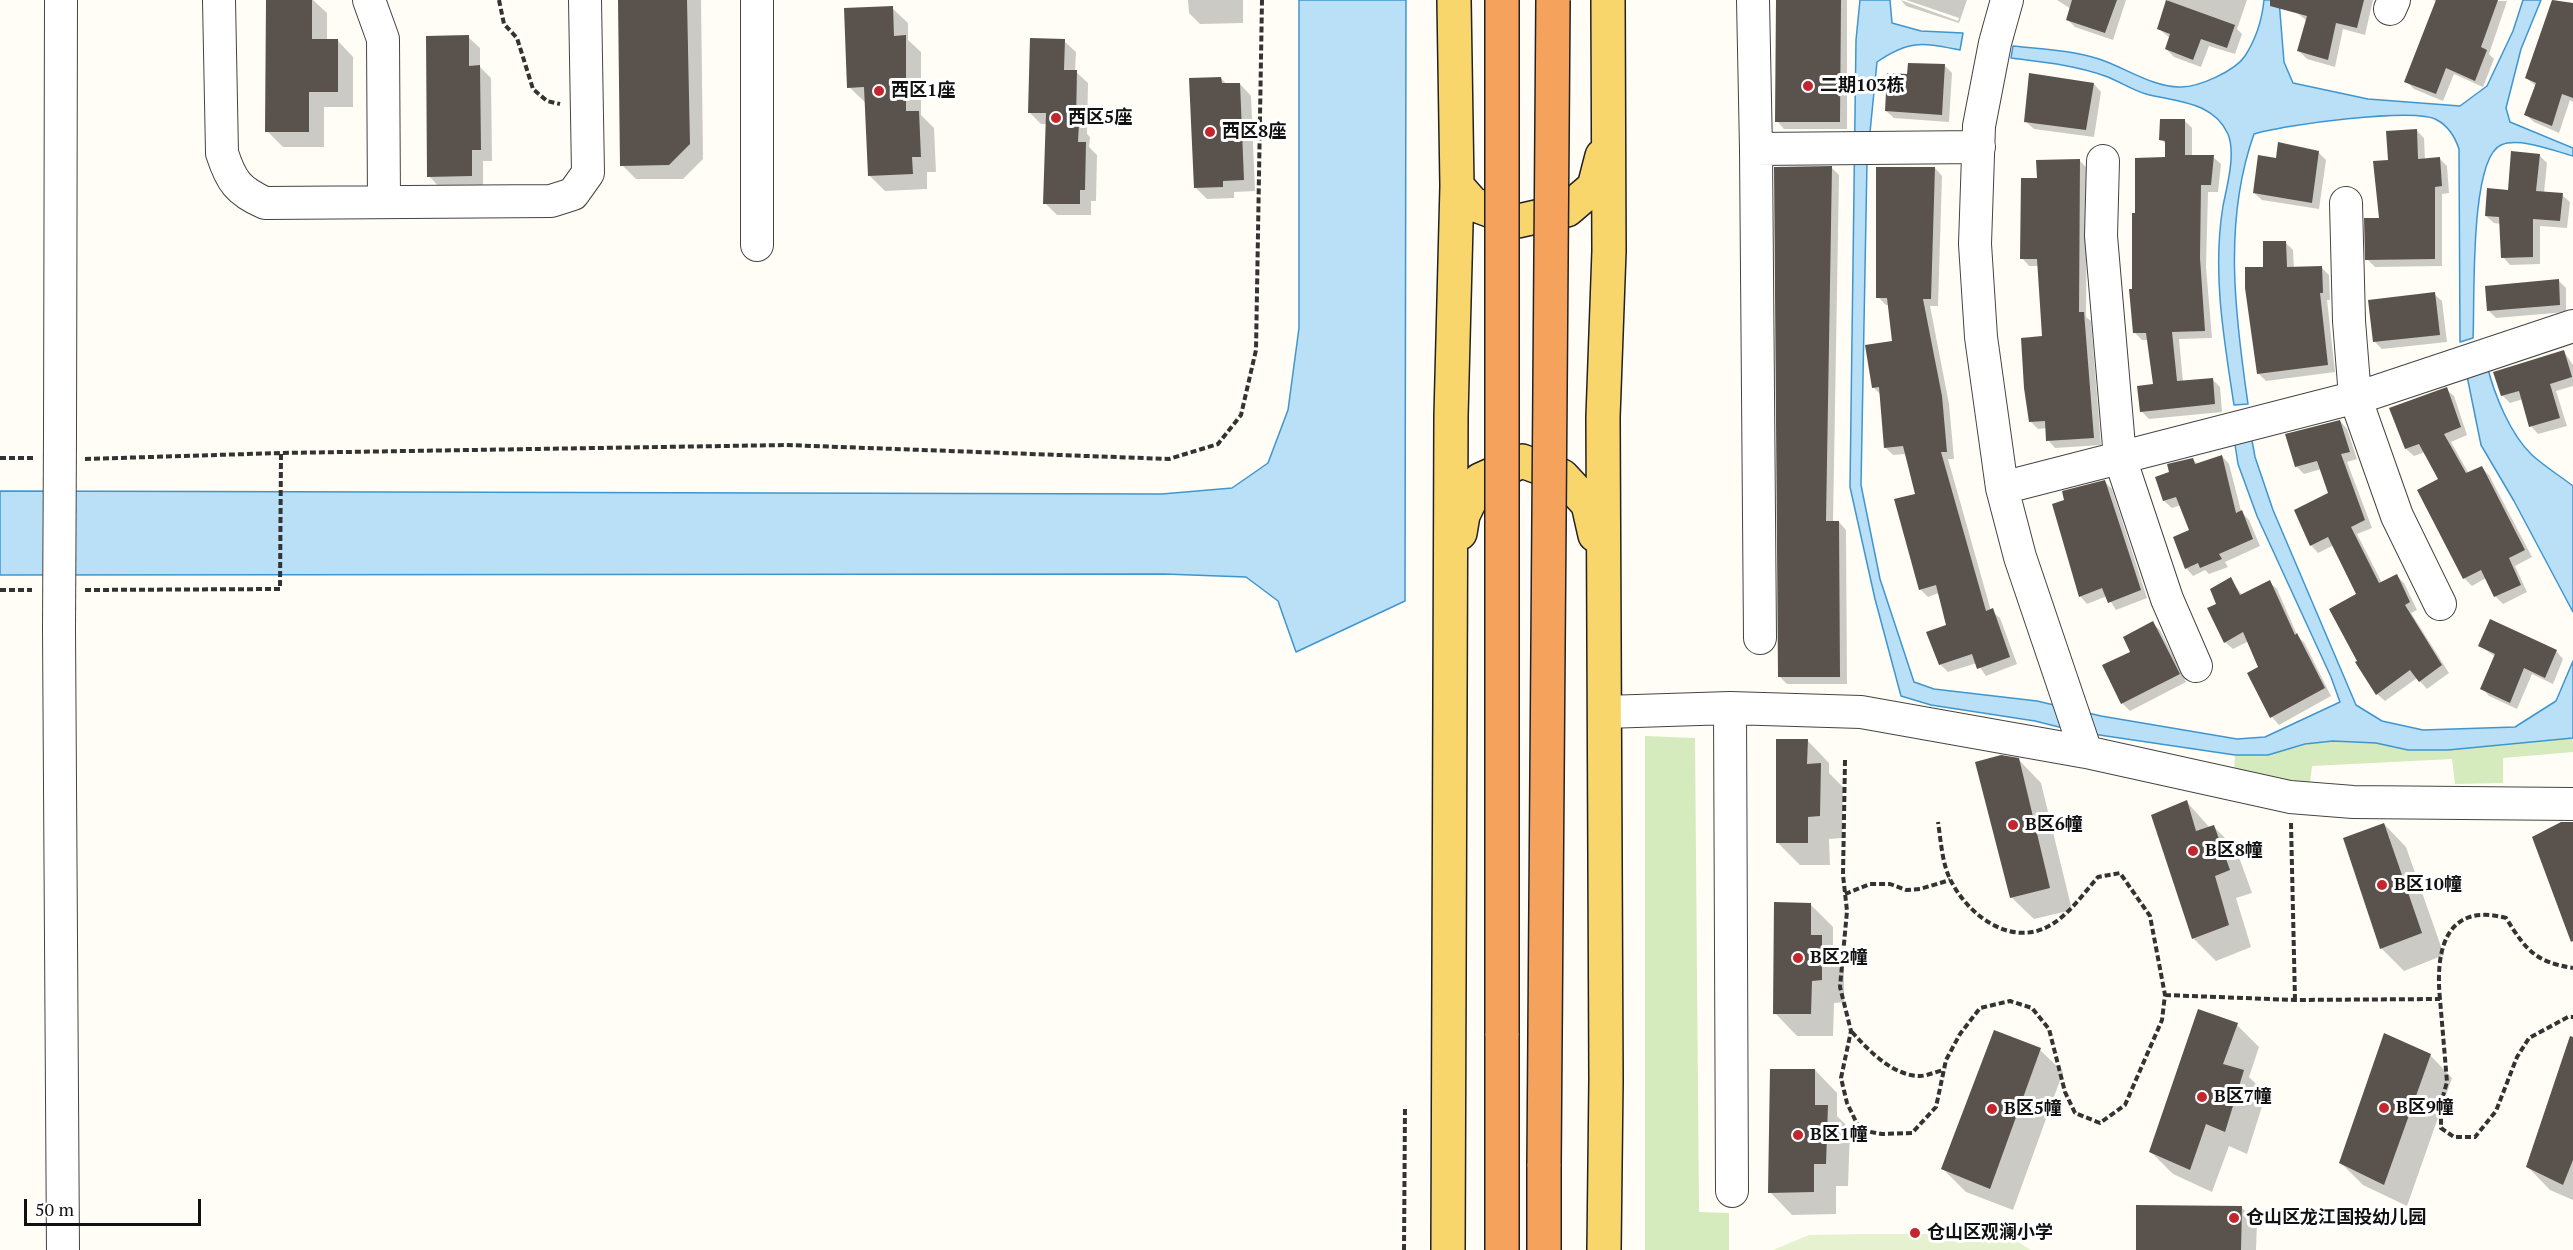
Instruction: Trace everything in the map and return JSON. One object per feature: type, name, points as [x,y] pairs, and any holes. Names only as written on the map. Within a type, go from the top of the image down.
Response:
[{"type":"highway","points":[[1502,0],[1502,1250]]},
{"type":"highway","points":[[1544,1250],[1553,0]]},
{"type":"main road","points":[[1448,1250],[1451,416],[1457,186],[1454,0]]},
{"type":"main road","points":[[1604,1250],[1603,417],[1609,251],[1608,0]]},
{"type":"main road","points":[[1457,186],[1473,204],[1518,221],[1567,210],[1594,188],[1608,132]]},
{"type":"main road","points":[[1452,574],[1463,515],[1480,480],[1522,461],[1562,476],[1588,504],[1603,572]]},
{"type":"street","points":[[61,0],[59,629],[63,1250]]},
{"type":"street","points":[[219,0],[222,153],[229,174],[245,194],[265,203],[551,201],[573,194],[588,173],[585,0]]},
{"type":"street","points":[[369,0],[383,39],[384,202]]},
{"type":"street","points":[[758,0],[758,245]]},
{"type":"street","points":[[1753,0],[1760,638]]},
{"type":"street","points":[[2007,0],[1985,95],[1979,147],[1975,244],[1978,303],[2002,488],[2020,557],[2079,731]]},
{"type":"street","points":[[1756,149],[1979,147]]},
{"type":"street","points":[[2103,161],[2101,236],[2111,382],[2120,458],[2167,599],[2196,666]]},
{"type":"street","points":[[2346,203],[2349,321],[2355,397],[2397,516],[2440,604]]},
{"type":"street","points":[[2002,488],[2355,397],[2573,326]]},
{"type":"street","points":[[1730,708],[1732,1191]]},
{"type":"street","points":[[1605,712],[1730,708],[1861,712],[2079,731],[2290,797],[2353,802],[2573,804]]},
{"type":"path","points":[[499,0],[504,24],[517,38],[533,89],[547,101],[565,106],[587,106]]},
{"type":"path","points":[[0,458],[60,450],[281,453],[786,445],[1169,459],[1218,444],[1241,415],[1256,350],[1262,0]]},
{"type":"path","points":[[82,590],[280,588],[281,453]]},
{"type":"path","points":[[0,590],[35,590]]},
{"type":"path","points":[[1845,760],[1847,911],[1840,987],[1851,1031],[1841,1078],[1847,1103],[1860,1130],[1882,1134],[1912,1133],[1936,1107],[1944,1070],[1960,1034],[1980,1008],[2010,1000],[2032,1008],[2049,1029],[2065,1092],[2075,1113],[2100,1123],[2125,1105],[2162,1020],[2165,994],[2150,916],[2120,873],[2098,877],[2066,914],[2048,927],[2025,934],[2004,931],[1984,920],[1961,896],[1950,880],[1938,822]]},
{"type":"path","points":[[2290,797],[2295,999]]},
{"type":"path","points":[[1845,894],[1870,884],[1890,884],[1913,890],[1950,880]]},
{"type":"path","points":[[2573,968],[2549,964],[2535,955],[2520,941],[2506,918],[2490,914],[2475,914],[2450,929],[2440,954],[2437,972],[2447,1074],[2441,1102],[2441,1128],[2454,1137],[2475,1137],[2496,1111],[2517,1056],[2529,1038],[2568,1017],[2573,1017]]},
{"type":"path","points":[[2165,994],[2295,999],[2440,999]]},
{"type":"path","points":[[1851,1031],[1882,1061],[1902,1071],[1920,1076],[1944,1070]]},
{"type":"path","points":[[1404,1250],[1405,1106]]},
{"type":"green space","points":[[1645,736],[1695,738],[1699,1212],[1729,1213],[1729,1250],[1645,1250]]},
{"type":"green space","points":[[2573,738],[2573,752],[2503,758],[2503,783],[2455,784],[2452,759],[2312,766],[2309,791],[2234,773],[2235,755],[2268,755],[2308,744],[2337,741],[2376,743],[2408,750],[2448,750]]},
{"type":"green space","points":[[2005,1234],[2031,1250],[1773,1250],[1809,1235]]},
{"type":"water","points":[[1299,0],[1406,0],[1405,601],[1296,652],[1278,601],[1246,577],[1164,574],[0,575],[0,491],[1162,494],[1232,488],[1268,463],[1288,410],[1299,328]]},
{"type":"water","points":[[1860,0],[1890,0],[1892,23],[1921,31],[1963,33],[1960,50],[1926,45],[1908,46],[1877,62],[1867,162],[1861,485],[1880,579],[1914,682],[1934,689],[2037,701],[2101,716],[2237,739],[2265,737],[2340,702],[2331,677],[2257,516],[2238,464],[2234,438],[2251,435],[2255,457],[2273,510],[2356,705],[2382,721],[2423,730],[2515,727],[2556,701],[2573,661],[2573,738],[2448,750],[2408,750],[2376,743],[2333,741],[2305,744],[2268,755],[2235,755],[2079,732],[2035,721],[1931,705],[1901,696],[1875,599],[1850,487],[1856,40]]},
{"type":"water","points":[[2264,0],[2279,0],[2284,62],[2293,83],[2368,99],[2460,106],[2487,86],[2513,31],[2523,0],[2541,0],[2521,49],[2506,108],[2510,122],[2573,148],[2573,156],[2537,146],[2509,143],[2501,145],[2491,156],[2483,176],[2479,203],[2474,266],[2473,338],[2460,342],[2459,149],[2445,125],[2424,116],[2377,116],[2318,122],[2254,134],[2244,167],[2238,200],[2234,268],[2239,336],[2248,404],[2234,405],[2223,331],[2219,281],[2220,231],[2231,151],[2228,134],[2221,123],[2203,109],[2181,101],[2146,94],[2094,72],[2058,64],[2011,58],[2013,46],[2067,52],[2099,59],[2160,84],[2189,86],[2216,77],[2240,62],[2255,36]]},
{"type":"water","points":[[2487,365],[2499,401],[2510,425],[2524,446],[2532,455],[2573,486],[2573,612],[2514,501],[2481,445],[2466,371]]},
{"type":"building","points":[[266,0],[312,0],[312,39],[338,39],[338,92],[309,92],[309,132],[265,132]]},
{"type":"building","points":[[618,0],[687,0],[690,144],[669,165],[620,166]]},
{"type":"building","points":[[1776,0],[1841,0],[1840,122],[1775,122]]},
{"type":"building","points":[[2072,0],[2117,0],[2105,33],[2066,20]]},
{"type":"building","points":[[2166,0],[2235,25],[2227,48],[2201,39],[2193,60],[2165,49],[2170,34],[2157,29]]},
{"type":"building","points":[[2270,0],[2364,0],[2357,28],[2336,23],[2328,60],[2297,51],[2307,16],[2270,6]]},
{"type":"building","points":[[2436,0],[2498,0],[2481,47],[2487,50],[2475,81],[2446,68],[2436,94],[2404,82]]},
{"type":"building","points":[[2552,0],[2573,3],[2573,98],[2562,94],[2552,126],[2524,115],[2536,83],[2525,78]]},
{"type":"building","name":"西区1座","points":[[893,6],[894,36],[906,35],[906,111],[919,111],[921,157],[912,157],[913,174],[868,176],[864,87],[847,88],[844,8]]},
{"type":"building","points":[[469,35],[469,66],[480,65],[481,150],[472,150],[472,176],[427,177],[426,36]]},
{"type":"building","name":"西区5座","points":[[1030,38],[1065,39],[1064,70],[1077,70],[1078,142],[1086,142],[1085,190],[1080,190],[1080,204],[1043,204],[1046,113],[1028,113]]},
{"type":"building","points":[[1908,63],[1945,64],[1942,115],[1885,111],[1887,73],[1907,74]]},
{"type":"building","points":[[2029,73],[2094,83],[2086,130],[2024,122]]},
{"type":"building","name":"西区8座","points":[[1221,77],[1222,83],[1240,83],[1244,180],[1223,181],[1223,187],[1194,188],[1189,78]]},
{"type":"building","points":[[2160,119],[2185,119],[2185,155],[2214,155],[2211,185],[2201,185],[2200,258],[2205,331],[2172,332],[2177,381],[2213,378],[2215,404],[2140,412],[2137,386],[2153,384],[2146,333],[2133,333],[2129,289],[2132,289],[2135,158],[2165,157],[2165,141],[2159,140]]},
{"type":"building","points":[[2417,129],[2418,159],[2440,157],[2442,186],[2435,187],[2435,259],[2365,260],[2364,218],[2379,218],[2373,161],[2388,160],[2386,131]]},
{"type":"building","points":[[2278,142],[2319,151],[2312,203],[2253,193],[2258,155],[2276,158]]},
{"type":"building","points":[[2511,151],[2540,154],[2536,191],[2563,193],[2560,221],[2533,219],[2533,257],[2501,258],[2499,217],[2485,216],[2487,188],[2508,190]]},
{"type":"building","points":[[2080,159],[2079,312],[2084,312],[2094,438],[2046,441],[2045,421],[2029,422],[2024,388],[2021,338],[2042,336],[2037,259],[2020,259],[2021,178],[2037,178],[2036,160]]},
{"type":"building","points":[[1832,166],[1826,521],[1839,521],[1840,677],[1778,677],[1774,167]]},
{"type":"building","points":[[1876,167],[1935,167],[1931,299],[1923,299],[1942,396],[1947,452],[1941,452],[1986,611],[1993,608],[2010,657],[1977,669],[1972,654],[1939,665],[1926,632],[1946,625],[1936,585],[1919,590],[1894,499],[1915,494],[1903,446],[1884,448],[1879,387],[1872,388],[1865,345],[1892,341],[1887,298],[1876,298]]},
{"type":"building","points":[[2263,241],[2286,241],[2287,267],[2322,266],[2323,293],[2320,293],[2328,365],[2257,374],[2245,288],[2245,267],[2263,267]]},
{"type":"building","points":[[2559,279],[2560,305],[2487,311],[2485,286]]},
{"type":"building","points":[[2435,292],[2440,335],[2373,342],[2368,300]]},
{"type":"building","points":[[2564,350],[2572,377],[2550,384],[2560,418],[2529,427],[2519,391],[2501,396],[2493,372]]},
{"type":"building","points":[[2447,387],[2461,427],[2444,434],[2466,473],[2482,466],[2525,550],[2509,558],[2521,585],[2494,597],[2481,570],[2463,579],[2417,490],[2438,479],[2419,444],[2405,449],[2389,408]]},
{"type":"building","points":[[2340,420],[2350,452],[2341,454],[2365,520],[2351,527],[2379,583],[2397,574],[2410,602],[2405,605],[2442,665],[2419,682],[2410,670],[2376,695],[2355,662],[2357,661],[2329,609],[2356,594],[2328,537],[2310,546],[2294,510],[2328,493],[2317,461],[2295,467],[2285,434]]},
{"type":"building","points":[[2222,455],[2236,513],[2242,510],[2253,539],[2219,554],[2222,559],[2200,568],[2198,563],[2185,569],[2173,537],[2189,530],[2176,497],[2163,501],[2155,477],[2169,472],[2167,464],[2193,458],[2195,464]]},
{"type":"building","points":[[2105,480],[2141,590],[2108,603],[2102,588],[2079,597],[2052,504],[2064,500],[2062,491]]},
{"type":"building","points":[[2231,577],[2240,595],[2270,580],[2295,635],[2297,633],[2325,688],[2270,718],[2247,673],[2258,667],[2243,632],[2224,643],[2207,608],[2216,604],[2210,589]]},
{"type":"building","points":[[2490,619],[2557,650],[2545,678],[2524,668],[2510,703],[2480,689],[2495,654],[2478,646]]},
{"type":"building","points":[[2153,621],[2180,674],[2121,704],[2102,665],[2130,652],[2123,637]]},
{"type":"building","points":[[1776,739],[1808,739],[1807,764],[1821,763],[1820,816],[1808,817],[1808,843],[1776,843]]},
{"type":"building","name":"B区6幢","points":[[2001,755],[2019,758],[2050,888],[2010,898],[1975,762]]},
{"type":"building","name":"B区8幢","points":[[2187,800],[2196,831],[2214,825],[2230,870],[2215,876],[2229,925],[2192,939],[2151,815]]},
{"type":"building","points":[[2561,822],[2573,822],[2573,941],[2571,942],[2532,837]]},
{"type":"building","name":"B区10幢","points":[[2384,823],[2422,933],[2380,949],[2343,838]]},
{"type":"building","name":"B区2幢","points":[[1774,902],[1811,903],[1811,935],[1822,935],[1822,980],[1812,981],[1811,1014],[1773,1014]]},
{"type":"building","name":"B区7幢","points":[[2198,1009],[2238,1023],[2223,1064],[2244,1070],[2225,1132],[2206,1124],[2190,1170],[2149,1152]]},
{"type":"building","name":"B区5幢","points":[[1994,1030],[2041,1048],[1990,1189],[1941,1169]]},
{"type":"building","name":"B区9幢","points":[[2384,1033],[2431,1054],[2384,1185],[2339,1163]]},
{"type":"building","points":[[2570,1036],[2573,1037],[2573,1160],[2563,1185],[2526,1167]]},
{"type":"building","name":"B区1幢","points":[[1770,1069],[1815,1069],[1815,1105],[1828,1105],[1826,1164],[1814,1164],[1814,1192],[1768,1193]]},
{"type":"building","points":[[2136,1205],[2242,1206],[2241,1250],[2136,1250]]},
{"type":"place","name":"二期103栋","points":[[1808,86]]},
{"type":"place","name":"西区1座","points":[[879,91]]},
{"type":"place","name":"西区5座","points":[[1056,118]]},
{"type":"place","name":"西区8座","points":[[1210,132]]},
{"type":"place","name":"B区6幢","points":[[2013,825]]},
{"type":"place","name":"B区8幢","points":[[2193,851]]},
{"type":"place","name":"B区10幢","points":[[2382,885]]},
{"type":"place","name":"B区2幢","points":[[1798,958]]},
{"type":"place","name":"B区7幢","points":[[2202,1097]]},
{"type":"place","name":"B区9幢","points":[[2384,1108]]},
{"type":"place","name":"B区5幢","points":[[1992,1109]]},
{"type":"place","name":"B区1幢","points":[[1798,1135]]},
{"type":"place","name":"仓山区龙江国投幼儿园","points":[[2234,1218]]},
{"type":"place","name":"仓山区观澜小学","points":[[1915,1233]]}]
